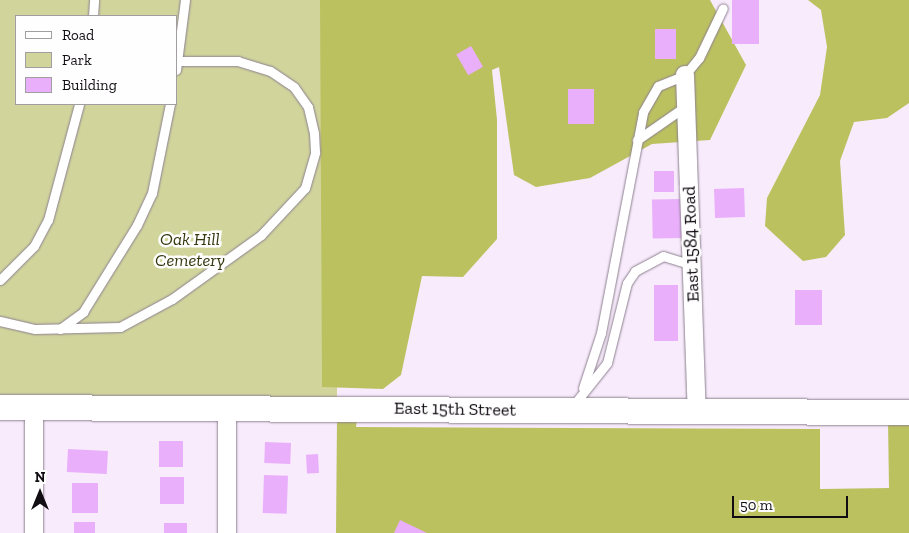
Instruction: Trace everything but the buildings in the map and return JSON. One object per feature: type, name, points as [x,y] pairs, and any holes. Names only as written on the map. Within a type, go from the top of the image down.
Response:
[{"type":"main road","name":"East 15th Street","points":[[0,407],[909,412]]},
{"type":"street","name":"East 1584 Road","points":[[685,75],[697,412]]},
{"type":"street","points":[[34,407],[34,533]]},
{"type":"street","points":[[227,408],[227,533]]},
{"type":"lane","points":[[93,15],[94,0]]},
{"type":"lane","points":[[178,57],[185,0]]},
{"type":"lane","points":[[570,410],[583,388],[601,333],[637,140],[650,96],[658,86],[685,75],[699,58],[723,8]]},
{"type":"lane","points":[[0,321],[60,329],[120,327],[144,316],[261,235],[305,188],[315,152],[314,133],[308,107],[294,87],[270,71],[238,61],[178,65]]},
{"type":"lane","points":[[0,280],[34,246],[48,220],[79,105]]},
{"type":"lane","points":[[60,329],[83,312],[137,225],[152,193],[170,105]]},
{"type":"lane","points":[[637,140],[686,106]]},
{"type":"lane","points":[[583,388],[607,363],[627,283],[639,267],[663,256],[692,265]]},
{"type":"green space","name":"Oak Hill Cemetery","points":[[0,0],[339,0],[337,398],[0,397]]},
{"type":"green space","points":[[320,0],[710,0],[746,65],[710,140],[652,144],[590,178],[536,187],[514,175],[499,67],[492,70],[497,120],[497,239],[463,277],[422,276],[401,375],[383,389],[322,387]]},
{"type":"green space","points":[[808,0],[909,0],[909,103],[887,118],[854,122],[840,161],[845,235],[826,257],[803,261],[765,226],[767,198],[820,95],[827,47],[821,10]]},
{"type":"green space","points":[[337,419],[357,419],[356,427],[820,429],[820,489],[889,488],[888,422],[909,422],[909,533],[336,533]]}]
